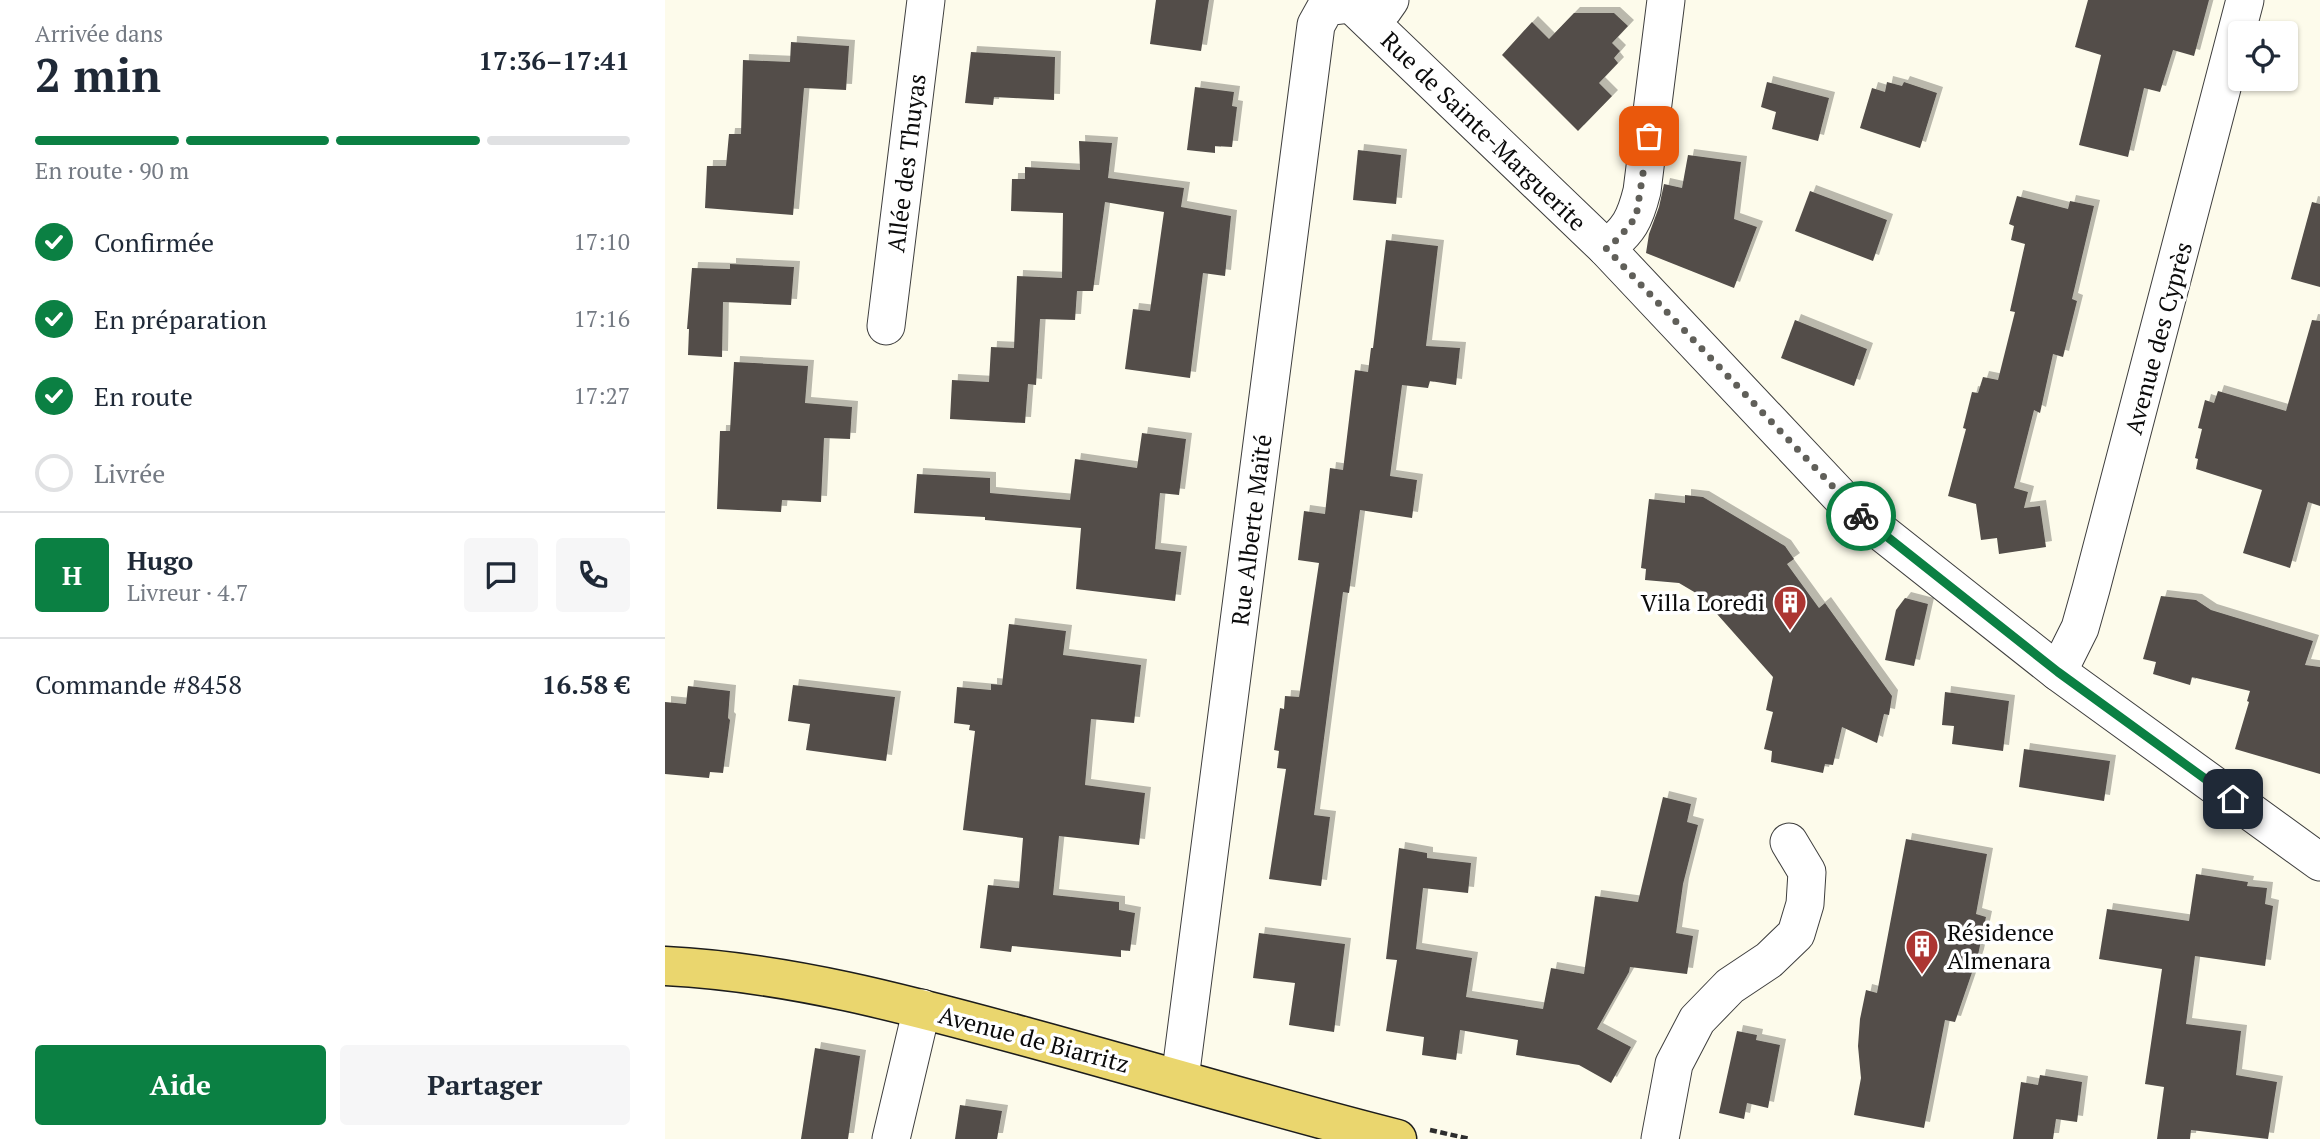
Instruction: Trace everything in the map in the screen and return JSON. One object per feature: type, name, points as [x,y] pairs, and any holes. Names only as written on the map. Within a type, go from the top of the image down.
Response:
[{"type":"main road","name":"Avenue de Biarritz","points":[[665,966],[828,987],[922,1008],[1180,1079],[1274,1108],[1397,1139]]},
{"type":"street","name":"Allée des Thuyas","points":[[886,326],[926,0]]},
{"type":"street","points":[[1349,2],[1383,10],[1390,0]]},
{"type":"street","points":[[1606,248],[1619,238],[1636,217],[1666,0]]},
{"type":"street","name":"Avenue des Cyprès","points":[[2058,672],[2080,628],[2091,589],[2245,0]]},
{"type":"street","name":"Rue de Sainte-Marguerite","points":[[1349,2],[1606,248],[1853,509],[2058,672],[2320,862]]},
{"type":"street","name":"Rue Alberte Maïté","points":[[1180,1079],[1311,56],[1316,25],[1326,7],[1349,2]]},
{"type":"street","points":[[1660,1139],[1674,1064],[1697,1020],[1730,985],[1769,960],[1796,934],[1805,904],[1807,872],[1789,842]]},
{"type":"street","points":[[891,1139],[922,1008]]},
{"type":"building","points":[[1156,0],[1209,0],[1201,51],[1150,44]]},
{"type":"building","points":[[2088,0],[2209,0],[2194,56],[2173,50],[2160,92],[2144,88],[2128,157],[2079,145],[2101,55],[2075,47]]},
{"type":"building","points":[[1574,13],[1614,13],[1628,26],[1612,43],[1620,51],[1614,58],[1618,63],[1599,83],[1612,96],[1578,131],[1502,55],[1532,22],[1549,39]]},
{"type":"building","points":[[791,42],[849,46],[846,90],[804,88],[793,215],[705,208],[707,166],[726,166],[729,134],[741,134],[743,60],[790,62]]},
{"type":"building","points":[[971,52],[1055,57],[1054,100],[994,97],[993,105],[965,103]]},
{"type":"building","points":[[1767,82],[1829,98],[1818,141],[1772,129],[1776,112],[1761,107]]},
{"type":"building","points":[[1887,82],[1902,86],[1904,82],[1937,93],[1920,148],[1860,128],[1872,88],[1885,92]]},
{"type":"building","points":[[1195,87],[1234,92],[1232,106],[1237,107],[1232,147],[1215,146],[1215,153],[1187,150]]},
{"type":"building","points":[[1079,141],[1112,143],[1108,178],[1184,188],[1181,207],[1231,216],[1225,276],[1203,273],[1190,378],[1125,369],[1133,309],[1150,311],[1164,212],[1105,202],[1093,291],[1077,291],[1075,320],[1040,319],[1036,385],[1028,384],[1025,423],[950,419],[952,380],[989,382],[991,347],[1014,348],[1017,276],[1062,278],[1063,213],[1011,211],[1012,179],[1025,179],[1025,167],[1080,170]]},
{"type":"building","points":[[1358,150],[1401,155],[1396,204],[1353,200]]},
{"type":"building","points":[[1688,155],[1741,162],[1734,219],[1757,227],[1734,288],[1646,253],[1664,184],[1682,188]]},
{"type":"building","points":[[1810,191],[1887,220],[1873,261],[1795,231]]},
{"type":"building","points":[[2017,196],[2068,209],[2070,201],[2094,206],[2072,299],[2077,301],[2063,357],[2053,354],[2040,413],[2034,410],[2014,488],[2028,492],[2024,508],[2040,506],[2046,547],[1999,554],[1997,538],[1981,540],[1976,504],[1948,496],[1966,429],[1963,428],[1972,392],[1978,393],[1983,377],[1998,380],[2015,312],[2010,311],[2025,244],[2011,240],[2014,226],[2009,224]]},
{"type":"building","points":[[2312,202],[2320,204],[2320,287],[2291,279]]},
{"type":"building","points":[[1386,240],[1438,246],[1426,346],[1460,348],[1456,385],[1430,381],[1428,388],[1402,385],[1390,476],[1417,480],[1412,518],[1360,510],[1349,593],[1343,592],[1314,815],[1330,817],[1321,886],[1269,879],[1286,769],[1277,768],[1279,751],[1274,750],[1280,708],[1284,709],[1285,696],[1299,697],[1319,563],[1298,560],[1304,511],[1325,514],[1330,468],[1343,470],[1355,370],[1368,372],[1373,348]]},
{"type":"building","points":[[730,264],[794,267],[791,305],[723,302],[722,357],[688,355],[687,329],[692,268],[730,269]]},
{"type":"building","points":[[1795,320],[1867,349],[1854,386],[1781,358]]},
{"type":"building","points":[[2312,320],[2320,321],[2320,506],[2308,502],[2290,568],[2243,553],[2262,490],[2196,469],[2198,459],[2195,458],[2202,429],[2198,428],[2205,400],[2214,403],[2218,391],[2286,411]]},
{"type":"building","points":[[734,362],[808,366],[805,403],[852,407],[850,439],[824,438],[821,502],[782,500],[781,512],[717,509],[720,431],[730,431]]},
{"type":"building","points":[[1142,433],[1186,439],[1179,495],[1160,493],[1155,549],[1181,552],[1175,601],[1076,589],[1081,528],[985,520],[985,517],[914,513],[917,474],[990,478],[990,493],[1070,500],[1075,459],[1137,468]]},
{"type":"building","name":"Villa Loredi","points":[[1685,495],[1703,497],[1785,546],[1794,559],[1787,564],[1819,608],[1825,603],[1892,696],[1889,715],[1884,714],[1877,743],[1842,727],[1833,765],[1825,764],[1823,773],[1771,762],[1772,751],[1764,749],[1773,712],[1766,710],[1773,677],[1701,596],[1679,583],[1645,580],[1646,569],[1641,568],[1649,499],[1685,503]]},
{"type":"building","points":[[2161,596],[2196,600],[2211,610],[2313,641],[2305,665],[2320,667],[2320,774],[2235,749],[2250,691],[2192,677],[2190,685],[2153,674],[2156,662],[2143,659]]},
{"type":"building","points":[[1905,598],[1928,604],[1914,666],[1885,660],[1896,610]]},
{"type":"building","points":[[1009,624],[1066,631],[1063,655],[1141,665],[1134,723],[1091,719],[1085,785],[1145,793],[1139,845],[1059,836],[1053,895],[1119,902],[1119,910],[1135,913],[1130,951],[1121,950],[1121,957],[1012,946],[1011,952],[980,948],[988,885],[1019,888],[1023,838],[963,830],[975,731],[969,730],[970,725],[954,723],[957,687],[991,690],[991,684],[1002,685]]},
{"type":"building","points":[[793,685],[895,697],[886,761],[806,750],[810,724],[788,721]]},
{"type":"building","points":[[688,686],[730,691],[730,720],[723,773],[710,772],[709,778],[665,774],[665,702],[686,704]]},
{"type":"building","points":[[1945,692],[2009,701],[2003,751],[1952,744],[1954,726],[1942,725]]},
{"type":"building","points":[[2024,749],[2110,761],[2104,801],[2019,787]]},
{"type":"building","points":[[1663,797],[1691,804],[1687,822],[1698,825],[1683,884],[1676,933],[1693,936],[1687,974],[1630,967],[1597,1029],[1631,1047],[1611,1083],[1579,1065],[1516,1055],[1518,1040],[1460,1030],[1456,1060],[1422,1055],[1424,1037],[1386,1031],[1397,960],[1386,959],[1399,848],[1427,853],[1427,858],[1471,863],[1468,893],[1423,888],[1416,949],[1472,958],[1466,997],[1543,1009],[1551,968],[1584,974],[1595,896],[1638,902]]},
{"type":"building","name":"Résidence Almenara","points":[[1906,839],[1987,854],[1976,914],[1986,917],[1978,955],[1955,1022],[1945,1020],[1924,1128],[1854,1115],[1861,1078],[1858,1046],[1860,1019],[1866,990],[1877,993]]},
{"type":"building","points":[[2196,874],[2248,882],[2247,886],[2267,888],[2265,904],[2273,906],[2265,966],[2195,956],[2186,1024],[2241,1031],[2236,1075],[2277,1082],[2268,1139],[2191,1130],[2190,1139],[2157,1139],[2164,1087],[2145,1084],[2162,969],[2099,959],[2107,909],[2189,921]]},
{"type":"building","points":[[1259,933],[1345,944],[1334,1032],[1289,1025],[1295,983],[1253,978]]},
{"type":"building","points":[[1737,1031],[1757,1035],[1756,1040],[1780,1045],[1768,1108],[1747,1103],[1744,1119],[1719,1113]]},
{"type":"building","points":[[815,1048],[860,1056],[848,1139],[801,1139]]},
{"type":"building","points":[[2040,1075],[2082,1082],[2077,1122],[2056,1119],[2053,1139],[2013,1139],[2021,1082],[2038,1085]]},
{"type":"building","points":[[960,1105],[1002,1111],[997,1139],[955,1139]]},
{"type":"way so far","points":[[1649,136],[1636,217],[1619,238],[1606,248],[1861,516]]},
{"type":"place","name":"Villa Loredi","points":[[1790,632]]},
{"type":"place","name":"Résidence Almenara","points":[[1922,976]]},
{"type":"route","points":[[1861,516],[2058,672],[2233,799]]}]
